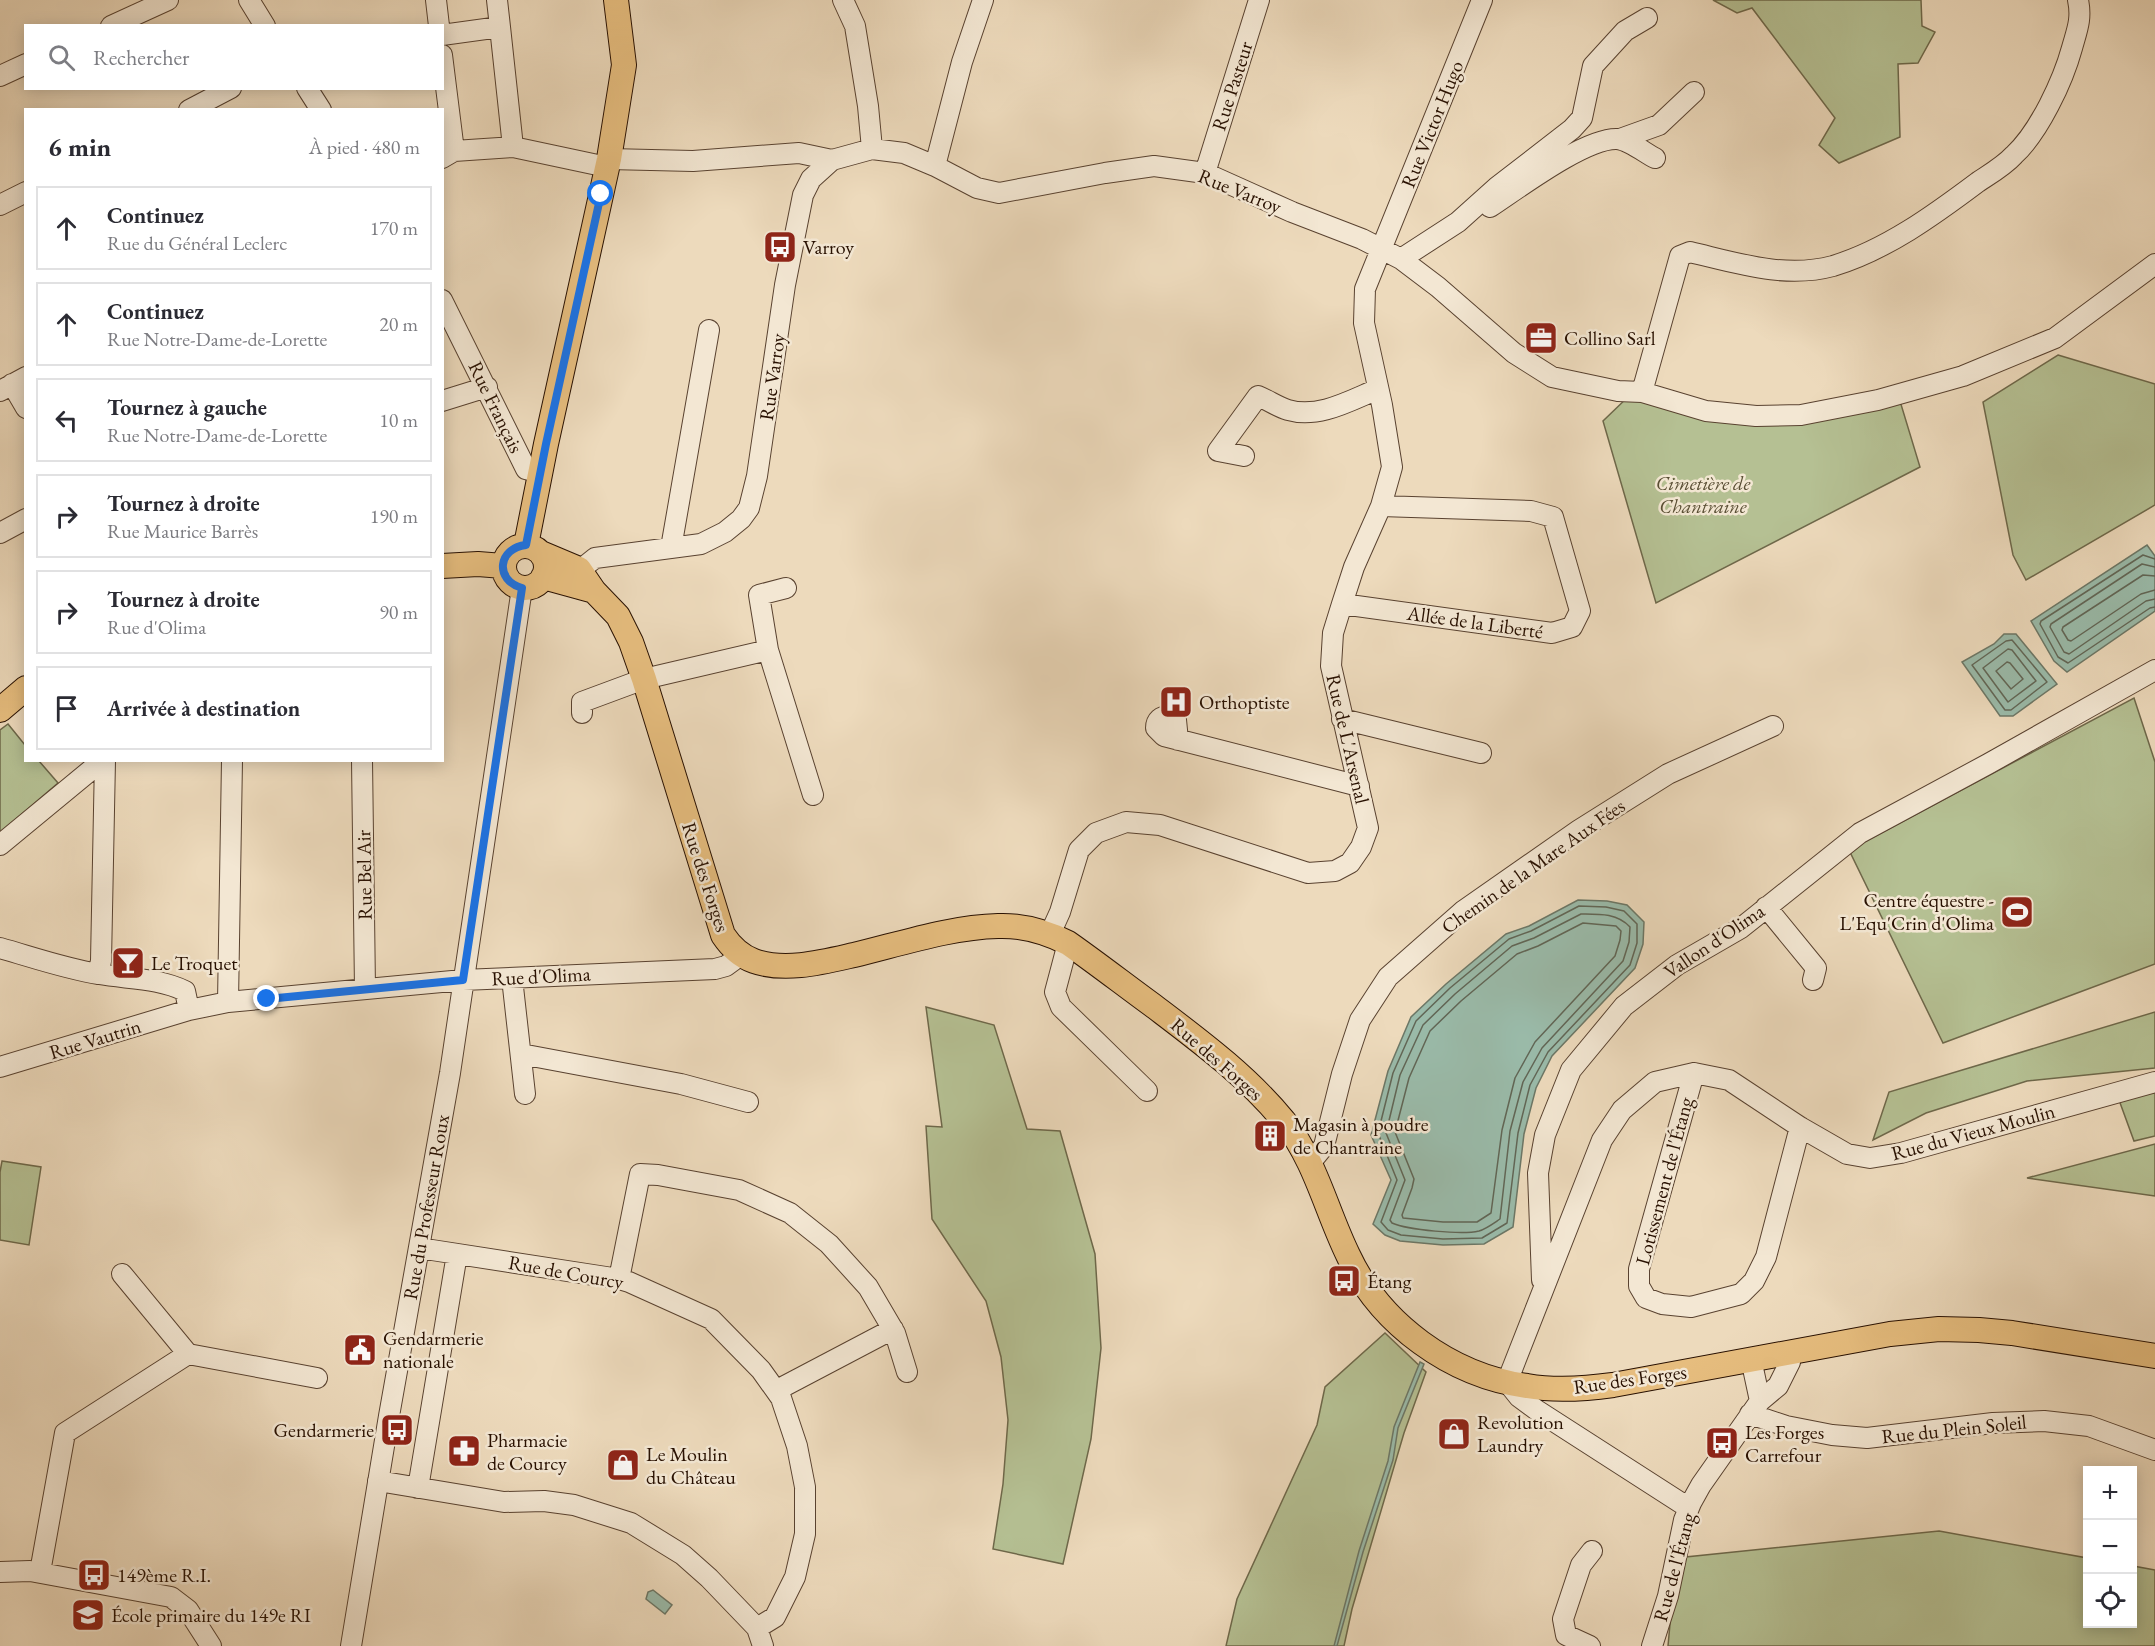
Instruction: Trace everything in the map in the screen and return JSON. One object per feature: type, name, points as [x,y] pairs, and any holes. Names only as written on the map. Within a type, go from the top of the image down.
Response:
[{"type":"main road","points":[[563,576],[546,564],[534,549],[541,473],[608,163],[624,65],[616,0]]},
{"type":"main road","points":[[518,546],[534,549],[563,576],[522,588],[513,585],[508,580],[503,566],[505,557],[510,550],[518,546]]},
{"type":"main road","points":[[444,566],[478,564],[503,566]]},
{"type":"main road","name":"Rue des Forges","points":[[563,576],[594,591],[618,616],[631,642],[723,935],[731,947],[741,955],[755,961],[799,965],[836,959],[968,929],[999,925],[1029,928],[1059,938],[1200,1040],[1242,1076],[1282,1120],[1298,1140],[1311,1162],[1348,1256],[1368,1290],[1387,1314],[1417,1340],[1449,1359],[1476,1372],[1507,1382],[1544,1388],[1577,1389],[1613,1385],[1890,1334],[1939,1329],[2012,1333],[2155,1356]]},
{"type":"main road","points":[[0,710],[24,690]]},
{"type":"street","points":[[115,24],[168,0]]},
{"type":"street","points":[[249,0],[264,24]]},
{"type":"street","points":[[436,0],[439,24]]},
{"type":"street","points":[[497,0],[513,147]]},
{"type":"street","points":[[843,0],[855,26],[868,106],[872,149]]},
{"type":"street","name":"Rue Pasteur","points":[[1204,172],[1259,0]]},
{"type":"street","name":"Rue Victor Hugo","points":[[1382,249],[1482,0]]},
{"type":"street","points":[[1642,392],[1680,256],[1690,252],[1762,269],[1797,272],[1833,266],[1879,247],[1937,213],[2015,155],[2043,116],[2067,67],[2081,14],[2078,0]]},
{"type":"street","points":[[935,165],[962,62],[991,1]]},
{"type":"street","points":[[1458,222],[1582,118],[1593,66],[1625,31],[1647,18]]},
{"type":"street","points":[[444,35],[500,27]]},
{"type":"street","points":[[0,76],[24,65]]},
{"type":"street","points":[[444,88],[448,154],[513,147],[608,163],[693,161],[799,153],[832,160]]},
{"type":"street","points":[[193,108],[227,90]]},
{"type":"street","points":[[308,90],[320,108]]},
{"type":"street","points":[[1401,259],[1458,222],[1489,207],[1568,157],[1600,140],[1620,139],[1659,126],[1694,92]]},
{"type":"street","points":[[1620,139],[1655,158]]},
{"type":"street","name":"Rue Varroy","points":[[563,576],[595,558],[701,544],[726,532],[741,519],[749,508],[759,466],[785,285],[802,195],[811,179],[832,160],[872,149],[904,153],[935,165],[976,188],[999,193],[1154,166],[1204,172],[1401,259],[1438,287],[1514,353],[1552,377],[1618,391],[1642,392],[1706,411],[1756,416],[1801,415],[1878,400],[1963,376],[2055,338],[2155,264]]},
{"type":"street","points":[[0,204],[24,193]]},
{"type":"street","name":"Rue de L'Arsenal","points":[[1147,1091],[1061,1007],[1055,992],[1060,912],[1068,879],[1079,850],[1096,832],[1126,822],[1160,825],[1308,873],[1335,871],[1350,862],[1361,847],[1368,828],[1331,666],[1333,633],[1354,567],[1382,506],[1392,467],[1364,323],[1365,289],[1382,249]]},
{"type":"street","name":"Rue Français","points":[[444,304],[526,469],[541,473]]},
{"type":"street","points":[[671,548],[710,330]]},
{"type":"street","points":[[13,384],[24,404]]},
{"type":"street","points":[[444,400],[487,387]]},
{"type":"street","points":[[1244,456],[1218,451],[1258,396],[1289,410],[1312,412],[1333,407],[1378,389]]},
{"type":"street","name":"Allée de la Liberté","points":[[1342,604],[1552,633],[1572,627],[1580,611],[1553,517],[1531,511],[1382,506]]},
{"type":"street","points":[[0,533],[24,520]]},
{"type":"street","name":"Rue du Professeur Roux","points":[[351,1646],[450,1073],[522,588]]},
{"type":"street","points":[[786,588],[759,595],[768,650],[813,795]]},
{"type":"street","points":[[582,713],[582,702],[644,679],[768,650]]},
{"type":"street","name":"Vallon d'Olima","points":[[1507,1382],[1542,1289],[1538,1173],[1545,1135],[1571,1070],[1624,1006],[1677,965],[1741,928],[1860,833],[2155,670]]},
{"type":"street","points":[[1342,719],[1481,753]]},
{"type":"street","name":"Chemin de la Mare Aux Fées","points":[[1311,1162],[1324,1146],[1342,1074],[1360,1020],[1388,977],[1463,911],[1579,830],[1668,774],[1773,726]]},
{"type":"street","points":[[1178,740],[1359,786]]},
{"type":"street","points":[[0,845],[102,762]]},
{"type":"street","points":[[99,974],[104,762]]},
{"type":"street","points":[[228,1002],[232,762]]},
{"type":"street","name":"Rue Bel Air","points":[[363,762],[365,988]]},
{"type":"street","points":[[1766,907],[1816,968],[1813,980]]},
{"type":"street","points":[[0,948],[99,974],[176,987],[185,992],[189,1010]]},
{"type":"street","name":"Rue d'Olima","points":[[189,1010],[228,1002],[463,980],[715,969],[726,966],[741,955]]},
{"type":"street","points":[[512,978],[525,1094]]},
{"type":"street","name":"Rue Vautrin","points":[[0,1067],[189,1010]]},
{"type":"street","points":[[521,1054],[681,1084],[747,1102]]},
{"type":"street","name":"Rue du Vieux Moulin","points":[[1542,1289],[1602,1140],[1622,1110],[1655,1082],[1694,1073],[1729,1080],[1800,1127],[1847,1154],[1869,1158],[1901,1153],[2155,1082]]},
{"type":"street","name":"Lotissement de l'Étang","points":[[1694,1073],[1639,1269],[1639,1286],[1646,1298],[1662,1304],[1691,1307],[1741,1294],[1755,1281],[1766,1257],[1800,1127]]},
{"type":"street","points":[[619,1279],[640,1174],[658,1175],[739,1190],[790,1213],[829,1244],[868,1287],[892,1329],[907,1372]]},
{"type":"street","name":"Rue de Courcy","points":[[419,1248],[619,1279],[711,1319],[761,1370],[777,1390],[797,1446],[805,1487],[804,1534],[795,1577],[775,1617],[760,1637]]},
{"type":"street","points":[[418,1488],[457,1254]]},
{"type":"street","points":[[122,1274],[189,1354],[317,1378]]},
{"type":"street","points":[[777,1390],[892,1329]]},
{"type":"street","name":"Rue de l'Étang","points":[[1652,1646],[1668,1596],[1684,1520],[1691,1503],[1755,1408],[1779,1386],[1790,1362],[1790,1352]]},
{"type":"street","points":[[40,1572],[65,1434],[189,1354]]},
{"type":"street","points":[[1752,1359],[1755,1408]]},
{"type":"street","points":[[1507,1382],[1519,1397],[1538,1411],[1681,1503],[1691,1503]]},
{"type":"street","name":"Rue du Plein Soleil","points":[[1755,1408],[1786,1426],[1832,1435],[1867,1438],[1994,1423],[2044,1421],[2089,1426],[2155,1450]]},
{"type":"street","points":[[378,1481],[504,1502],[544,1501],[574,1505],[631,1523],[683,1556],[709,1578],[760,1637]]},
{"type":"street","points":[[1590,1646],[1566,1635],[1563,1619],[1581,1565],[1592,1551]]},
{"type":"street","points":[[0,1572],[40,1572],[171,1597],[188,1610],[211,1646]]},
{"type":"green space","points":[[1713,0],[1921,0],[1922,26],[1935,32],[1918,63],[1898,64],[1900,137],[1839,163],[1819,145],[1835,118],[1752,8],[1737,13]]},
{"type":"green space","points":[[2058,355],[2155,384],[2155,505],[2026,580],[2013,555],[1983,402]]},
{"type":"green space","name":"Cimetière de Chantraine","points":[[1631,394],[1712,420],[1900,401],[1920,467],[1656,603],[1603,421]]},
{"type":"green space","name":"Centre équestre - L'Equ'Crin d'Olima","points":[[2134,698],[2155,762],[2155,964],[1943,1043],[1849,850]]},
{"type":"green space","points":[[8,724],[24,744],[24,762],[40,762],[58,783],[0,833],[0,730]]},
{"type":"green space","points":[[926,1007],[994,1025],[1027,1129],[1060,1131],[1095,1254],[1101,1348],[1091,1439],[1063,1564],[993,1549],[1003,1484],[1008,1420],[1001,1357],[986,1301],[932,1219],[926,1126],[942,1127]]},
{"type":"green space","points":[[2155,1012],[2155,1068],[2027,1081],[1926,1113],[1873,1140],[1889,1092]]},
{"type":"green space","points":[[2155,1090],[2155,1136],[2134,1141],[2119,1100]]},
{"type":"green space","points":[[2155,1144],[2155,1196],[2027,1178]]},
{"type":"green space","points":[[2,1161],[41,1167],[29,1245],[0,1240]]},
{"type":"green space","points":[[1385,1333],[1426,1372],[1404,1433],[1352,1609],[1344,1646],[1226,1646],[1237,1599],[1317,1425],[1325,1387]]},
{"type":"green space","points":[[1939,1531],[2083,1557],[2083,1628],[2137,1628],[2137,1567],[2155,1570],[2155,1646],[1668,1646],[1676,1558]]},
{"type":"water","points":[[2147,545],[2155,556],[2155,611],[2067,672],[2054,661],[2031,621]]},
{"type":"water","points":[[2004,634],[2016,634],[2057,684],[2013,716],[2000,716],[1962,662],[1994,644]]},
{"type":"water","points":[[1578,900],[1607,901],[1627,905],[1644,922],[1643,944],[1635,968],[1552,1056],[1536,1088],[1524,1134],[1513,1227],[1484,1244],[1443,1245],[1400,1241],[1385,1235],[1373,1224],[1391,1180],[1371,1135],[1388,1071],[1411,1017],[1446,984],[1506,934],[1529,926]]},
{"type":"water","points":[[1420,1362],[1424,1364],[1398,1428],[1393,1460],[1363,1552],[1337,1646],[1334,1646],[1359,1551],[1388,1461],[1394,1427]]},
{"type":"water","points":[[653,1590],[672,1605],[665,1614],[646,1599],[648,1592]]},
{"type":"place","name":"Varroy","points":[[780,247]]},
{"type":"place","name":"Collino Sarl","points":[[1541,338]]},
{"type":"place","name":"Orthoptiste","points":[[1176,702]]},
{"type":"place","name":"Centre équestre - L'Equ'Crin d'Olima","points":[[2017,912]]},
{"type":"place","name":"Le Troquet","points":[[128,963]]},
{"type":"place","name":"Magasin à poudre de Chantraine","points":[[1270,1136]]},
{"type":"place","name":"Étang","points":[[1344,1281]]},
{"type":"place","name":"Gendarmerie nationale","points":[[360,1350]]},
{"type":"place","name":"Gendarmerie","points":[[397,1430]]},
{"type":"place","name":"Revolution Laundry","points":[[1454,1434]]},
{"type":"place","name":"Les Forges Carrefour","points":[[1722,1443]]},
{"type":"place","name":"Pharmacie de Courcy","points":[[464,1451]]},
{"type":"place","name":"Le Moulin du Château","points":[[623,1465]]},
{"type":"place","name":"149ème R.I.","points":[[94,1575]]},
{"type":"place","name":"École primaire du 149e RI","points":[[88,1615]]},
{"type":"route","points":[[267,999],[463,980],[522,588],[513,585],[508,580],[503,566],[510,550],[526,545],[601,194]]}]
